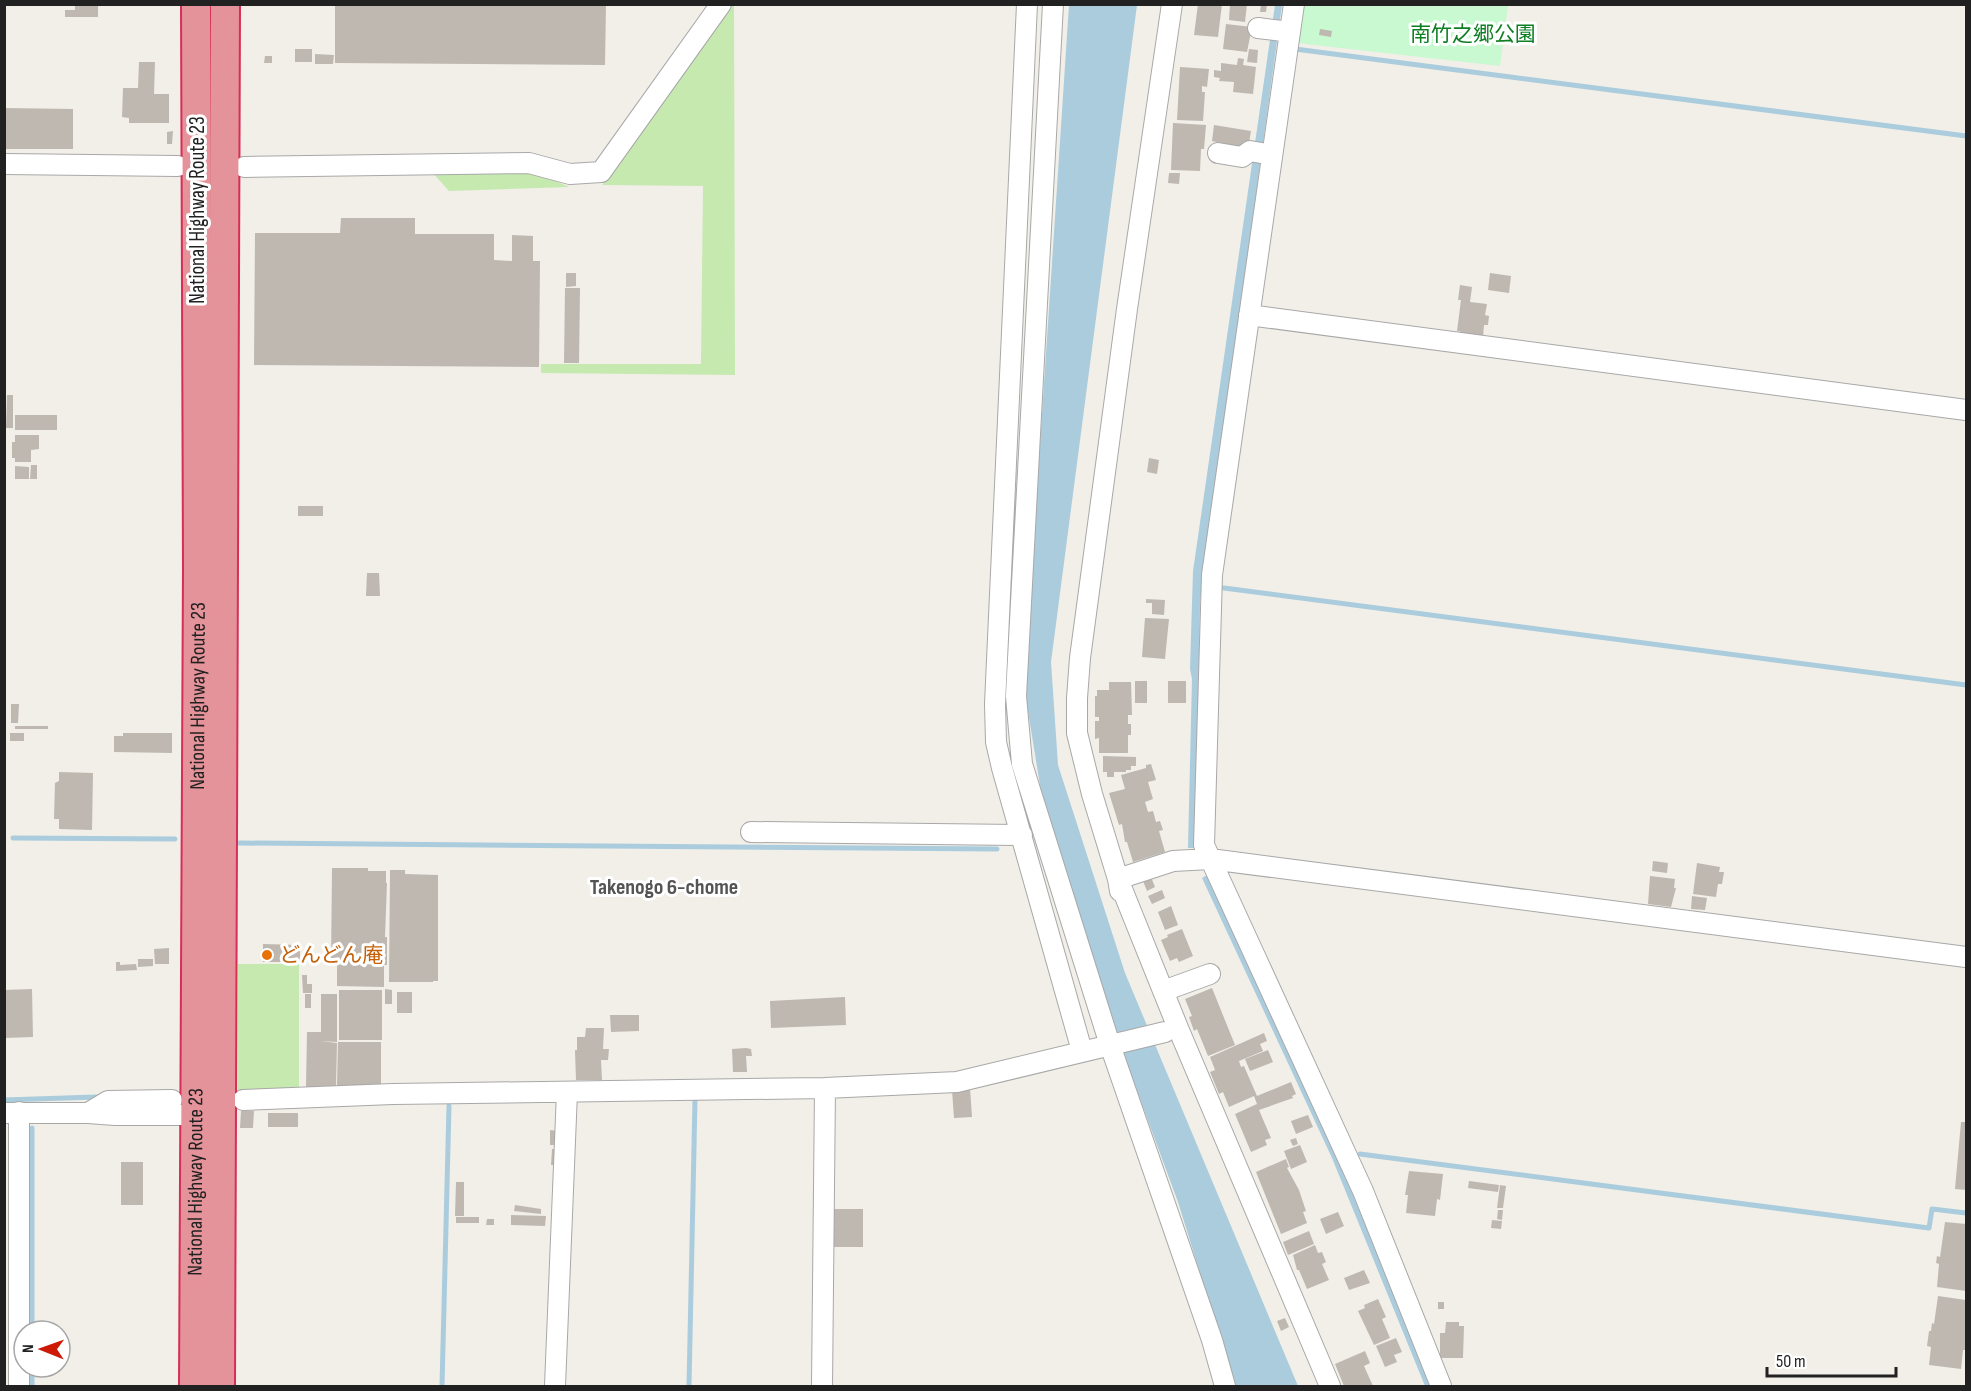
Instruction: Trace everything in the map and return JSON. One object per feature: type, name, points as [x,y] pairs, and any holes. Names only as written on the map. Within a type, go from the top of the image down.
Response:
[{"type":"highway","name":"National Highway Route 23","points":[[194,1386],[184,1108],[198,591],[196,4]]},
{"type":"highway","name":"National Highway Route 23","points":[[220,1386],[225,4]]},
{"type":"street","points":[[244,167],[529,163],[570,174],[601,172],[721,4]]},
{"type":"street","points":[[1028,4],[995,704],[996,742],[1082,1052]]},
{"type":"street","points":[[1053,4],[1016,696],[1022,764],[1110,1045],[1212,1340],[1225,1386]]},
{"type":"street","points":[[1172,4],[1127,309],[1080,658],[1077,733],[1092,794],[1118,879],[1233,1159],[1330,1386]]},
{"type":"street","points":[[1294,4],[1275,30],[1249,315],[1210,595],[1204,845],[1363,1191],[1441,1386]]},
{"type":"street","points":[[1218,153],[1242,157],[1263,153]]},
{"type":"street","points":[[4,164],[178,166]]},
{"type":"street","points":[[1249,315],[1966,410]]},
{"type":"street","points":[[751,832],[1022,835]]},
{"type":"street","points":[[1118,879],[1173,861],[1210,859],[1966,957]]},
{"type":"street","points":[[1118,879],[1129,938],[1161,1033],[1205,1124],[1233,1159]]},
{"type":"street","points":[[1163,991],[1210,974]]},
{"type":"street","points":[[243,1100],[393,1094],[825,1088],[957,1082],[1161,1033]]},
{"type":"street","points":[[822,1386],[825,1088]]},
{"type":"street","points":[[555,1386],[567,1092]]},
{"type":"street","points":[[88,1113],[108,1101],[184,1108]]},
{"type":"street","points":[[19,1386],[12,1113],[115,1115],[184,1108]]},
{"type":"green space","points":[[731,5],[734,5],[735,375],[541,373],[541,364],[701,364],[703,186],[602,185]]},
{"type":"green space","name":"南竹之郷公園","points":[[1302,5],[1508,5],[1500,66],[1297,43]]},
{"type":"green space","points":[[431,171],[532,171],[569,187],[449,191]]},
{"type":"green space","points":[[238,964],[299,964],[299,1092],[238,1095]]},
{"type":"water","points":[[1069,5],[1137,5],[1051,662],[1058,765],[1125,973],[1298,1386],[1235,1386],[1178,1202],[1102,996],[1041,791],[1024,687]]},
{"type":"water","points":[[1275,5],[1282,5],[1200,601],[1196,848],[1188,848],[1193,571]]},
{"type":"water","points":[[1209,874],[1340,1163],[1431,1386],[1425,1386],[1332,1158],[1202,878]]},
{"type":"building","points":[[335,4],[606,4],[605,65],[335,63]]},
{"type":"building","points":[[1198,4],[1222,4],[1218,37],[1194,35]]},
{"type":"building","points":[[1230,4],[1247,4],[1245,22],[1229,20]]},
{"type":"building","points":[[1261,4],[1267,4],[1266,12],[1260,12]]},
{"type":"building","points":[[75,5],[98,5],[98,17],[65,17],[65,10],[75,10]]},
{"type":"building","points":[[1226,24],[1252,27],[1247,52],[1223,49]]},
{"type":"building","points":[[1320,29],[1332,31],[1331,37],[1319,35]]},
{"type":"building","points":[[295,49],[312,49],[312,62],[295,62]]},
{"type":"building","points":[[1249,49],[1258,50],[1257,63],[1247,62]]},
{"type":"building","points":[[315,54],[334,55],[333,64],[315,64]]},
{"type":"building","points":[[265,56],[272,56],[272,63],[264,63]]},
{"type":"building","points":[[1238,58],[1244,59],[1243,65],[1256,67],[1253,94],[1233,92],[1234,82],[1219,81],[1220,78],[1214,77],[1214,70],[1221,71],[1221,63],[1237,65]]},
{"type":"building","points":[[139,62],[155,62],[154,94],[169,94],[169,123],[129,123],[129,118],[122,117],[123,88],[138,88]]},
{"type":"building","points":[[1180,67],[1209,69],[1207,87],[1202,86],[1202,92],[1205,92],[1203,121],[1177,120]]},
{"type":"building","points":[[4,108],[73,109],[73,149],[4,149]]},
{"type":"building","points":[[1173,123],[1206,125],[1204,149],[1201,149],[1200,171],[1171,170]]},
{"type":"building","points":[[1214,125],[1251,131],[1248,149],[1212,141]]},
{"type":"building","points":[[173,131],[172,144],[167,144],[167,132]]},
{"type":"building","points":[[1169,173],[1180,173],[1179,184],[1168,183]]},
{"type":"building","points":[[341,218],[415,218],[415,234],[494,234],[494,260],[512,261],[512,235],[533,236],[533,261],[540,261],[539,367],[254,365],[255,233],[340,233]]},
{"type":"building","points":[[566,273],[576,273],[576,286],[566,287]]},
{"type":"building","points":[[1490,273],[1511,276],[1509,293],[1488,290]]},
{"type":"building","points":[[1460,285],[1472,287],[1470,302],[1487,304],[1485,315],[1489,316],[1488,325],[1484,325],[1483,337],[1459,334],[1460,331],[1457,331],[1461,300],[1458,300]]},
{"type":"building","points":[[565,288],[580,288],[579,363],[564,363]]},
{"type":"building","points":[[7,395],[13,395],[13,428],[6,428]]},
{"type":"building","points":[[15,415],[57,415],[57,430],[15,430]]},
{"type":"building","points":[[15,435],[39,435],[39,449],[31,450],[31,462],[15,462],[15,458],[12,458],[12,442],[15,442]]},
{"type":"building","points":[[1149,458],[1159,460],[1157,474],[1147,472]]},
{"type":"building","points":[[31,465],[37,465],[37,479],[30,479]]},
{"type":"building","points":[[15,466],[29,467],[29,479],[15,479]]},
{"type":"building","points":[[298,506],[323,506],[323,516],[298,516]]},
{"type":"building","points":[[367,573],[379,573],[380,596],[366,596]]},
{"type":"building","points":[[1146,599],[1165,600],[1164,615],[1152,614],[1152,603],[1146,603]]},
{"type":"building","points":[[1145,618],[1169,619],[1165,659],[1142,657]]},
{"type":"building","points":[[1135,681],[1147,681],[1147,703],[1135,703]]},
{"type":"building","points":[[1168,681],[1186,681],[1186,703],[1168,703]]},
{"type":"building","points":[[1109,682],[1131,682],[1132,715],[1128,715],[1131,735],[1128,735],[1128,753],[1099,753],[1099,738],[1095,739],[1095,721],[1099,721],[1099,717],[1095,717],[1095,696],[1097,696],[1097,690],[1109,690]]},
{"type":"building","points":[[11,704],[19,704],[18,723],[11,723]]},
{"type":"building","points":[[15,726],[48,726],[48,729],[15,729]]},
{"type":"building","points":[[10,733],[24,733],[24,741],[10,741]]},
{"type":"building","points":[[123,733],[172,733],[172,753],[114,752],[114,736],[123,736]]},
{"type":"building","points":[[1103,756],[1136,757],[1136,766],[1131,766],[1131,770],[1126,770],[1126,772],[1114,772],[1114,777],[1107,777],[1107,772],[1103,772]]},
{"type":"building","points":[[1151,764],[1156,780],[1148,782],[1153,799],[1145,802],[1148,812],[1153,811],[1156,822],[1160,821],[1163,830],[1159,831],[1165,852],[1133,862],[1127,842],[1125,842],[1122,824],[1119,825],[1109,793],[1125,789],[1121,775],[1146,768],[1146,765]]},
{"type":"building","points":[[59,772],[93,773],[92,830],[59,829],[59,819],[54,819],[55,783],[59,781]]},
{"type":"building","points":[[1653,861],[1668,863],[1667,873],[1652,871]]},
{"type":"building","points":[[1697,863],[1720,867],[1719,872],[1724,872],[1722,884],[1718,884],[1716,897],[1693,894]]},
{"type":"building","points":[[332,868],[368,868],[368,871],[386,871],[387,965],[384,965],[384,987],[337,986],[337,965],[331,965]]},
{"type":"building","points":[[390,870],[405,870],[405,874],[438,875],[438,981],[389,982]]},
{"type":"building","points":[[1650,876],[1675,879],[1674,888],[1676,888],[1671,907],[1648,904]]},
{"type":"building","points":[[1151,877],[1155,887],[1147,891],[1143,881]]},
{"type":"building","points":[[1162,890],[1165,898],[1152,904],[1148,896]]},
{"type":"building","points":[[1692,896],[1707,898],[1705,910],[1691,909]]},
{"type":"building","points":[[1171,906],[1178,925],[1165,930],[1158,912]]},
{"type":"building","points":[[1182,929],[1193,956],[1179,962],[1177,958],[1170,961],[1161,940]]},
{"type":"building","points":[[263,944],[300,945],[300,962],[263,962]]},
{"type":"building","points":[[169,948],[169,964],[155,964],[154,949]]},
{"type":"building","points":[[138,959],[153,959],[153,966],[138,967]]},
{"type":"building","points":[[116,962],[120,962],[120,965],[136,964],[137,970],[116,971]]},
{"type":"building","points":[[302,975],[307,975],[307,984],[312,984],[312,993],[303,993]]},
{"type":"building","points":[[1212,988],[1235,1045],[1208,1056],[1197,1029],[1194,1031],[1189,1017],[1192,1016],[1185,999]]},
{"type":"building","points":[[32,989],[33,1037],[4,1038],[4,990]]},
{"type":"building","points":[[385,989],[392,990],[392,1004],[385,1004]]},
{"type":"building","points":[[339,990],[382,990],[382,1040],[339,1040]]},
{"type":"building","points":[[397,992],[412,992],[412,1013],[397,1013]]},
{"type":"building","points":[[305,994],[311,994],[311,1008],[305,1008]]},
{"type":"building","points":[[321,994],[337,994],[337,1042],[320,1041],[337,1043],[336,1087],[306,1087],[307,1032],[321,1032]]},
{"type":"building","points":[[845,997],[846,1025],[771,1028],[770,1001]]},
{"type":"building","points":[[610,1015],[639,1015],[639,1031],[611,1032]]},
{"type":"building","points":[[586,1028],[604,1028],[603,1049],[609,1049],[608,1060],[601,1060],[602,1080],[576,1080],[577,1037],[585,1037]]},
{"type":"building","points":[[1264,1033],[1267,1041],[1260,1044],[1263,1051],[1239,1061],[1241,1067],[1244,1066],[1257,1096],[1291,1082],[1296,1094],[1292,1096],[1293,1098],[1259,1110],[1271,1138],[1265,1140],[1267,1145],[1251,1152],[1235,1114],[1257,1104],[1254,1096],[1229,1107],[1223,1092],[1219,1094],[1210,1072],[1215,1070],[1210,1057]]},
{"type":"building","points":[[338,1042],[381,1042],[381,1086],[337,1086]]},
{"type":"building","points":[[732,1049],[751,1049],[752,1056],[746,1056],[747,1072],[733,1072]]},
{"type":"building","points":[[1268,1050],[1273,1062],[1250,1071],[1245,1059]]},
{"type":"building","points":[[970,1088],[972,1117],[954,1118],[952,1090]]},
{"type":"building","points":[[241,1111],[254,1111],[253,1128],[240,1128]]},
{"type":"building","points":[[268,1113],[298,1113],[298,1127],[268,1127]]},
{"type":"building","points":[[1308,1115],[1313,1127],[1296,1134],[1291,1121]]},
{"type":"building","points":[[1961,1122],[1966,1122],[1966,1190],[1955,1189]]},
{"type":"building","points":[[550,1130],[559,1131],[558,1145],[550,1145]]},
{"type":"building","points":[[1296,1138],[1298,1144],[1293,1146],[1290,1140]]},
{"type":"building","points":[[1300,1145],[1307,1162],[1291,1169],[1284,1151]]},
{"type":"building","points":[[552,1149],[557,1149],[557,1165],[551,1165]]},
{"type":"building","points":[[1286,1159],[1289,1167],[1287,1168],[1299,1190],[1306,1211],[1303,1212],[1307,1223],[1281,1234],[1256,1172]]},
{"type":"building","points":[[121,1162],[143,1162],[143,1205],[121,1205]]},
{"type":"building","points":[[1409,1171],[1443,1174],[1440,1200],[1437,1199],[1435,1216],[1406,1213],[1408,1195],[1405,1195]]},
{"type":"building","points":[[1469,1181],[1499,1185],[1498,1192],[1468,1188]]},
{"type":"building","points":[[456,1182],[464,1182],[464,1216],[455,1216]]},
{"type":"building","points":[[1500,1185],[1506,1186],[1503,1208],[1497,1208]]},
{"type":"building","points":[[515,1205],[541,1209],[541,1214],[514,1211]]},
{"type":"building","points":[[833,1209],[863,1209],[863,1247],[833,1247]]},
{"type":"building","points":[[1498,1210],[1503,1210],[1502,1220],[1497,1219]]},
{"type":"building","points":[[1338,1212],[1344,1226],[1326,1234],[1320,1219]]},
{"type":"building","points":[[511,1215],[546,1216],[545,1226],[511,1225]]},
{"type":"building","points":[[456,1217],[479,1217],[479,1223],[456,1223]]},
{"type":"building","points":[[487,1219],[494,1219],[494,1225],[486,1225]]},
{"type":"building","points":[[1492,1220],[1502,1221],[1501,1229],[1491,1228]]},
{"type":"building","points":[[1945,1222],[1966,1224],[1966,1291],[1937,1287],[1939,1264],[1936,1263],[1937,1256],[1940,1257]]},
{"type":"building","points":[[1309,1231],[1314,1244],[1288,1255],[1283,1242]]},
{"type":"building","points":[[1315,1245],[1318,1253],[1322,1252],[1326,1262],[1322,1264],[1329,1280],[1307,1289],[1297,1270],[1293,1255]]},
{"type":"building","points":[[1364,1270],[1370,1283],[1349,1290],[1344,1278]]},
{"type":"building","points":[[1938,1296],[1966,1300],[1966,1350],[1963,1350],[1961,1369],[1929,1365],[1931,1347],[1927,1346],[1929,1331],[1931,1331],[1932,1323],[1934,1324]]},
{"type":"building","points":[[1378,1299],[1386,1317],[1382,1319],[1390,1338],[1374,1345],[1358,1311],[1365,1308],[1364,1305]]},
{"type":"building","points":[[1438,1302],[1444,1302],[1444,1309],[1438,1309]]},
{"type":"building","points":[[1285,1318],[1289,1327],[1281,1331],[1277,1321]]},
{"type":"building","points":[[1446,1322],[1459,1322],[1459,1326],[1464,1326],[1463,1358],[1440,1358],[1440,1333],[1445,1333]]},
{"type":"building","points":[[1396,1338],[1402,1352],[1394,1355],[1397,1362],[1385,1367],[1376,1346]]},
{"type":"building","points":[[1365,1351],[1370,1363],[1364,1366],[1373,1386],[1344,1386],[1335,1364]]},
{"type":"waterway","points":[[1295,49],[1966,136]]},
{"type":"waterway","points":[[1224,588],[1966,685]]},
{"type":"waterway","points":[[13,838],[175,839]]},
{"type":"waterway","points":[[239,843],[997,849]]},
{"type":"waterway","points":[[4,1100],[96,1097]]},
{"type":"waterway","points":[[689,1386],[695,1099]]},
{"type":"waterway","points":[[442,1386],[449,1106]]},
{"type":"waterway","points":[[32,1128],[32,1319]]},
{"type":"waterway","points":[[1360,1154],[1929,1228],[1932,1209],[1966,1213]]},
{"type":"waterway","points":[[32,1379],[32,1386]]},
{"type":"place","name":"どんどん庵","points":[[267,955]]},
{"type":"district","name":"Takenogo 6-chome","points":[[664,886]]}]
